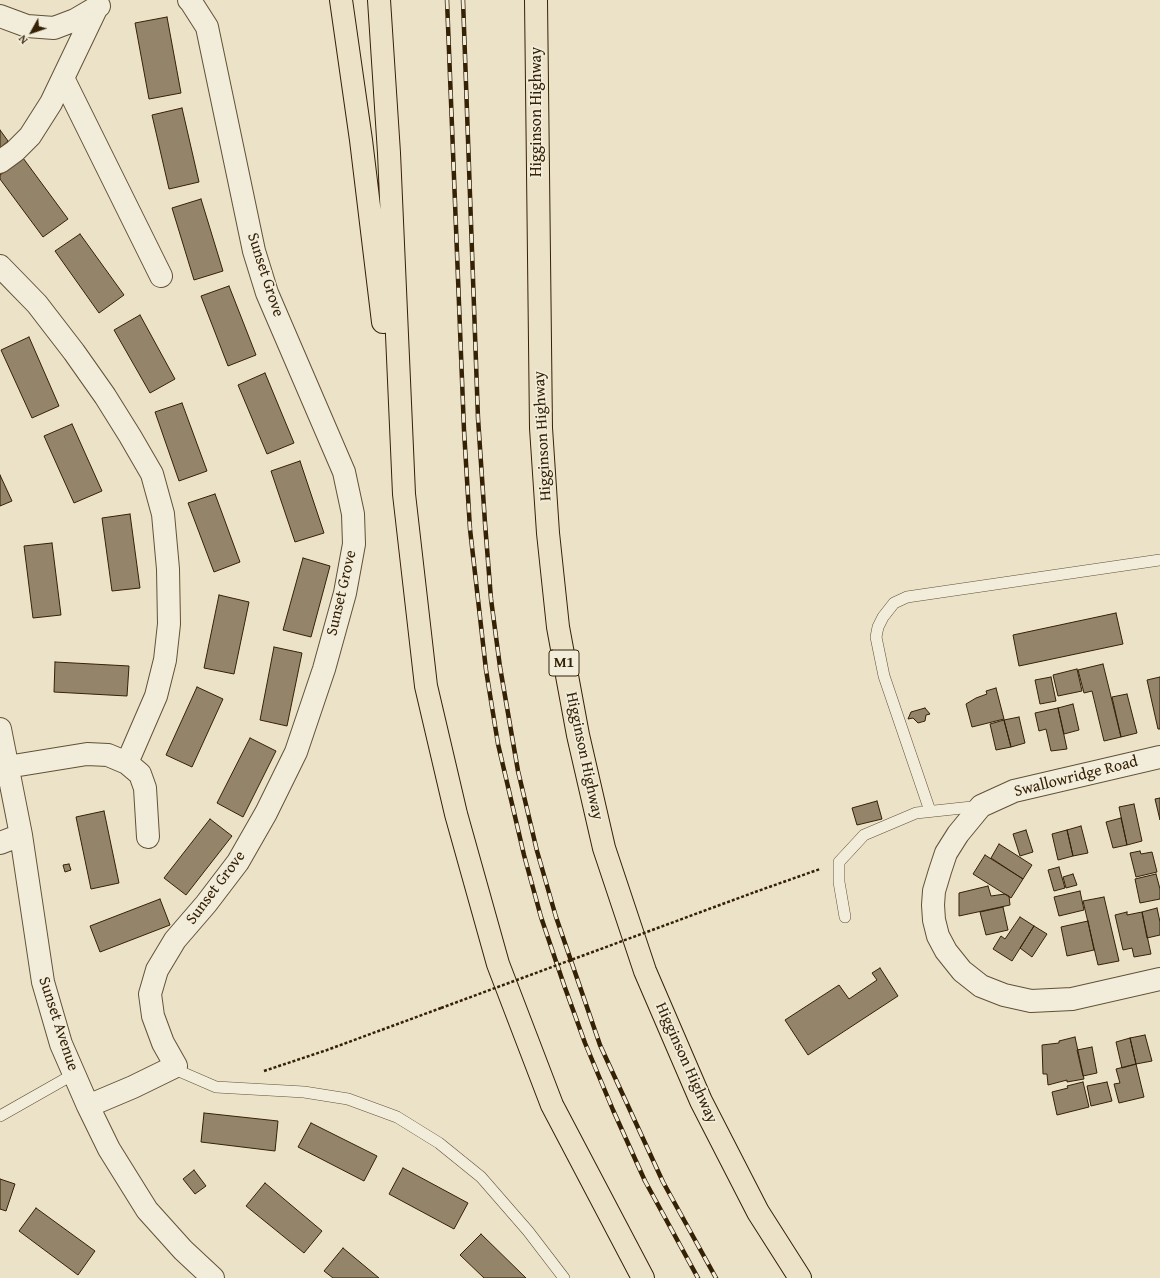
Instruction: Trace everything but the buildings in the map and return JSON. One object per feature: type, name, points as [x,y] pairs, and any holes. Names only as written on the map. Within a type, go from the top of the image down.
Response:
[{"type":"highway","points":[[341,0],[361,140],[426,686],[456,814],[498,964],[552,1105],[643,1278]]},
{"type":"highway","points":[[379,0],[389,161],[404,494]]},
{"type":"highway","name":"Higginson Highway","points":[[536,0],[541,428],[548,533],[558,627],[578,735],[604,848],[645,971],[701,1100],[758,1212],[800,1278]]},
{"type":"street","name":"Sunset Grove","points":[[172,1068],[176,1066],[163,1043],[153,1016],[150,994],[157,970],[175,940],[206,904],[238,862],[266,814],[296,752],[326,661],[345,593],[354,544],[353,514],[344,472],[267,292],[254,250],[207,27],[189,0]]},
{"type":"street","points":[[0,16],[27,26],[54,28],[75,20],[102,3]]},
{"type":"street","points":[[0,162],[15,151],[30,136],[51,103],[102,3]]},
{"type":"street","points":[[63,78],[161,276]]},
{"type":"street","points":[[0,266],[38,304],[105,396],[152,474],[163,514],[168,569],[169,624],[165,660],[156,696],[128,762]]},
{"type":"street","name":"Sunset Avenue","points":[[0,729],[21,835],[43,982],[61,1044],[88,1106],[109,1149],[148,1210],[184,1250],[213,1278]]},
{"type":"street","points":[[8,767],[87,754],[108,755],[128,762],[140,774],[145,788],[148,837]]},
{"type":"street","name":"Swallowridge Road","points":[[1160,757],[1014,791],[981,806],[958,834],[946,853],[934,891],[933,905],[934,920],[938,936],[946,951],[962,971],[981,986],[1004,995],[1031,1001],[1072,999],[1160,979]]},
{"type":"street","points":[[0,843],[21,835]]},
{"type":"street","points":[[88,1106],[121,1093],[172,1068]]},
{"type":"lane","points":[[930,811],[884,676],[876,638],[878,627],[883,617],[894,604],[907,597],[1160,560]]},
{"type":"lane","points":[[846,917],[839,882],[839,862],[864,835],[916,813],[981,806]]},
{"type":"lane","points":[[172,1068],[216,1087],[304,1092],[348,1099],[397,1116],[439,1143],[481,1177],[528,1231],[564,1278]]},
{"type":"lane","points":[[0,1116],[74,1074]]},
{"type":"path","points":[[260,1072],[327,1050],[839,862]]},
{"type":"railway","points":[[447,0],[464,430],[470,529],[486,670],[498,744],[524,855],[541,917],[585,1043],[645,1181],[698,1278]]},
{"type":"railway","points":[[463,0],[478,418],[485,523],[491,599],[500,667],[518,771],[537,851],[556,917],[600,1045],[663,1182],[716,1278]]}]
